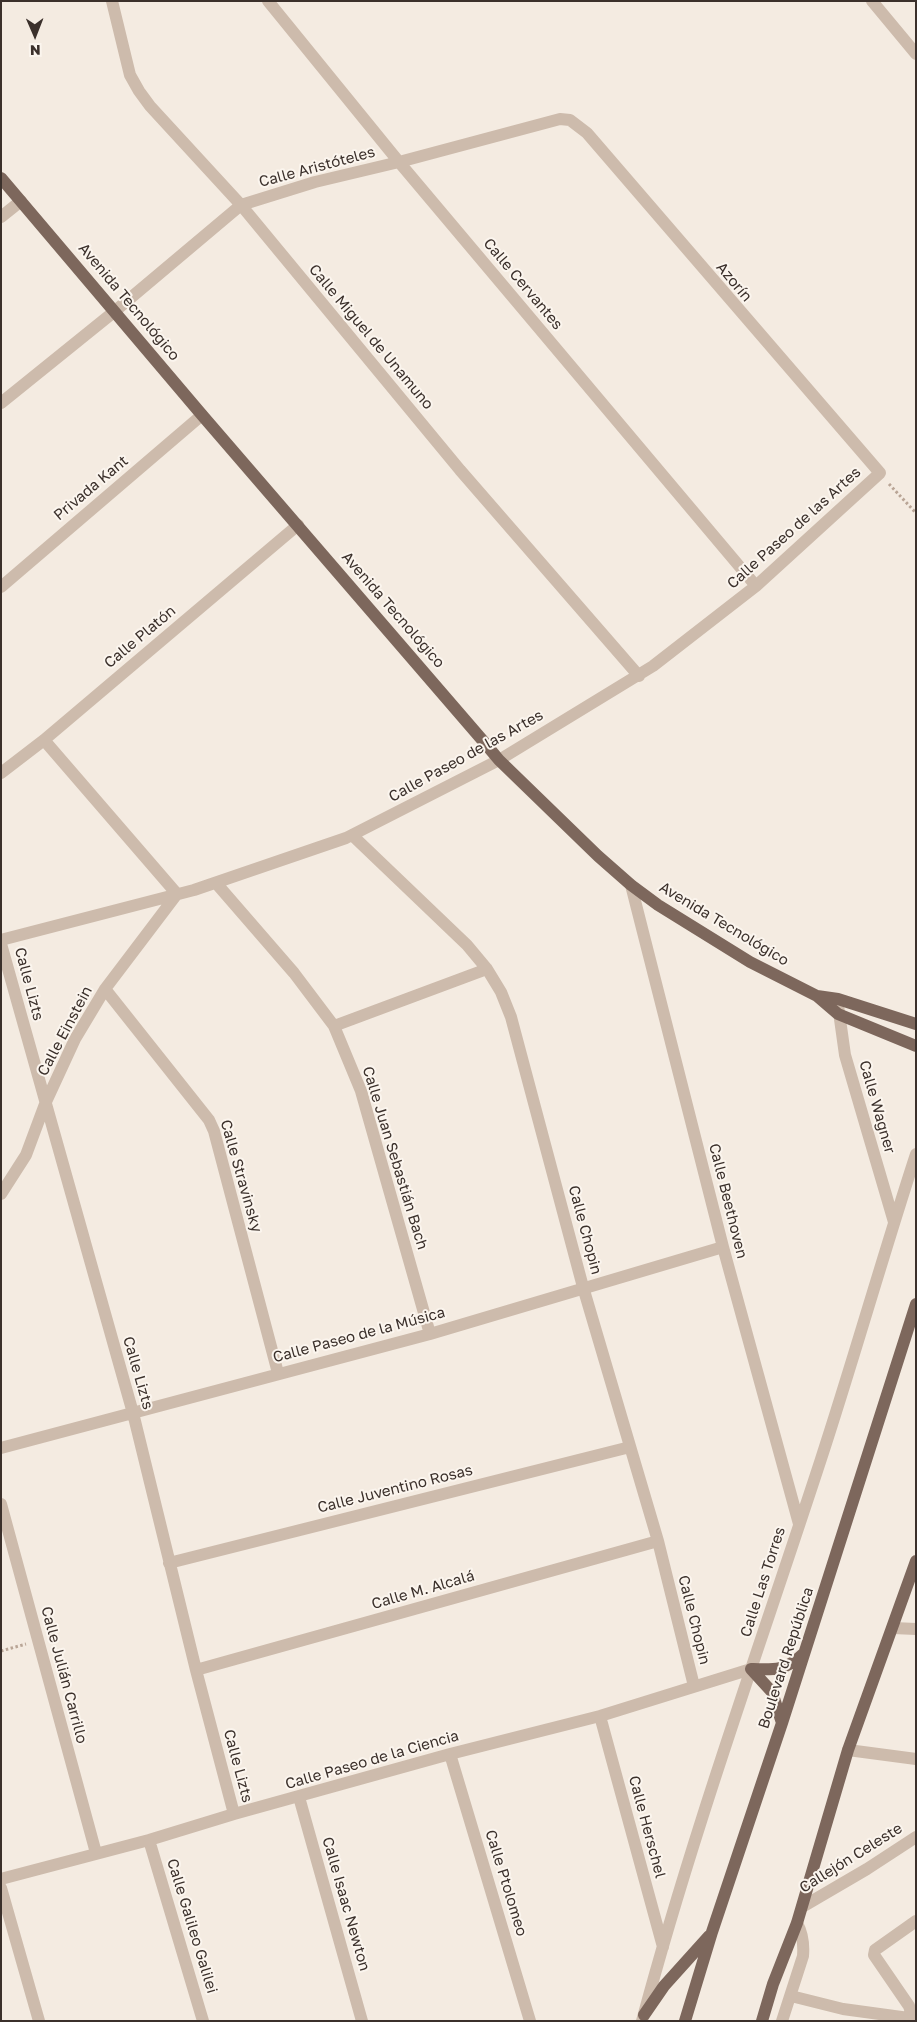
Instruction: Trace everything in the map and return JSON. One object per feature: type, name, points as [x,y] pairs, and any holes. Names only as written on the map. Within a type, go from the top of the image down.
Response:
[{"type":"main road","name":"Avenida Tecnológico","points":[[1,178],[499,760],[598,856],[631,885],[689,926],[750,962],[817,996]]},
{"type":"main road","points":[[817,996],[838,998],[916,1024]]},
{"type":"main road","points":[[817,996],[838,1014],[916,1046]]},
{"type":"main road","name":"Boulevard República","points":[[685,2021],[712,1932],[782,1723],[916,1304]]},
{"type":"main road","points":[[762,2021],[773,1984],[797,1923],[848,1750],[916,1561]]},
{"type":"main road","points":[[751,1669],[784,1668],[792,1664],[804,1653]]},
{"type":"main road","points":[[751,1669],[772,1692],[782,1723]]},
{"type":"main road","points":[[643,2018],[664,1986],[712,1932]]},
{"type":"street","name":"Calle Miguel de Unamuno","points":[[112,1],[130,75],[150,106],[241,205],[460,470],[639,676]]},
{"type":"street","name":"Calle Cervantes","points":[[268,1],[399,162],[756,586]]},
{"type":"street","points":[[872,1],[916,54]]},
{"type":"street","name":"Calle Aristóteles","points":[[1,403],[115,311],[241,205],[315,182],[399,162],[560,119]]},
{"type":"street","name":"Azorín","points":[[560,119],[570,120],[587,133],[880,474]]},
{"type":"street","points":[[1,217],[21,201]]},
{"type":"street","name":"Privada Kant","points":[[1,587],[202,415]]},
{"type":"street","name":"Calle Paseo de las Artes","points":[[1,942],[216,883],[352,835],[499,760],[639,676],[756,586],[880,474]]},
{"type":"street","name":"Calle Platón","points":[[1,773],[44,740],[298,525]]},
{"type":"street","points":[[44,740],[177,894]]},
{"type":"street","name":"Calle Chopin","points":[[352,835],[467,946],[486,969],[501,992],[511,1018],[583,1287],[658,1541],[694,1686]]},
{"type":"street","name":"Calle Juan Sebastián Bach","points":[[216,883],[294,973],[334,1026],[361,1091],[430,1334]]},
{"type":"street","name":"Calle Beethoven","points":[[631,885],[723,1247],[799,1524]]},
{"type":"street","name":"Calle Einstein","points":[[1,1194],[26,1155],[45,1104],[76,1039],[105,989],[177,894]]},
{"type":"street","name":"Calle Lizts","points":[[1,942],[133,1414],[196,1670],[234,1814]]},
{"type":"street","points":[[334,1026],[486,969]]},
{"type":"street","name":"Calle Stravinsky","points":[[105,989],[209,1120],[214,1131],[278,1373]]},
{"type":"street","name":"Calle Wagner","points":[[838,998],[838,1014],[845,1055],[894,1222]]},
{"type":"street","name":"Calle Las Torres","points":[[643,2018],[663,1947],[751,1669],[821,1458],[916,1154]]},
{"type":"street","name":"Calle Paseo de la Música","points":[[1,1448],[430,1334],[583,1287],[723,1247]]},
{"type":"street","name":"Calle Juventino Rosas","points":[[169,1563],[630,1447]]},
{"type":"street","name":"Calle Julián Carrillo","points":[[1,1504],[96,1853]]},
{"type":"street","name":"Calle M. Alcalá","points":[[196,1670],[658,1541]]},
{"type":"street","points":[[893,1628],[916,1629]]},
{"type":"street","name":"Calle Paseo de la Ciencia","points":[[1,1879],[149,1840],[234,1814],[450,1754],[600,1716],[751,1669]]},
{"type":"street","name":"Calle Herschel","points":[[600,1716],[663,1947]]},
{"type":"street","points":[[848,1750],[916,1759]]},
{"type":"street","name":"Calle Ptolomeo","points":[[450,1754],[530,2021]]},
{"type":"street","name":"Calle Isaac Newton","points":[[299,1797],[362,2021]]},
{"type":"street","name":"Callejón Celeste","points":[[802,1907],[867,1869],[916,1837]]},
{"type":"street","name":"Calle Galileo Galilei","points":[[149,1840],[203,2021]]},
{"type":"street","points":[[1,1888],[39,2021]]},
{"type":"street","points":[[913,2011],[874,1955],[875,1950],[916,1921]]},
{"type":"street","points":[[782,2021],[791,1996],[804,1946],[802,1932],[797,1923]]},
{"type":"street","points":[[791,1996],[842,2015],[913,2011]]},
{"type":"path","points":[[880,474],[916,513]]},
{"type":"path","points":[[1,1651],[38,1640]]}]
